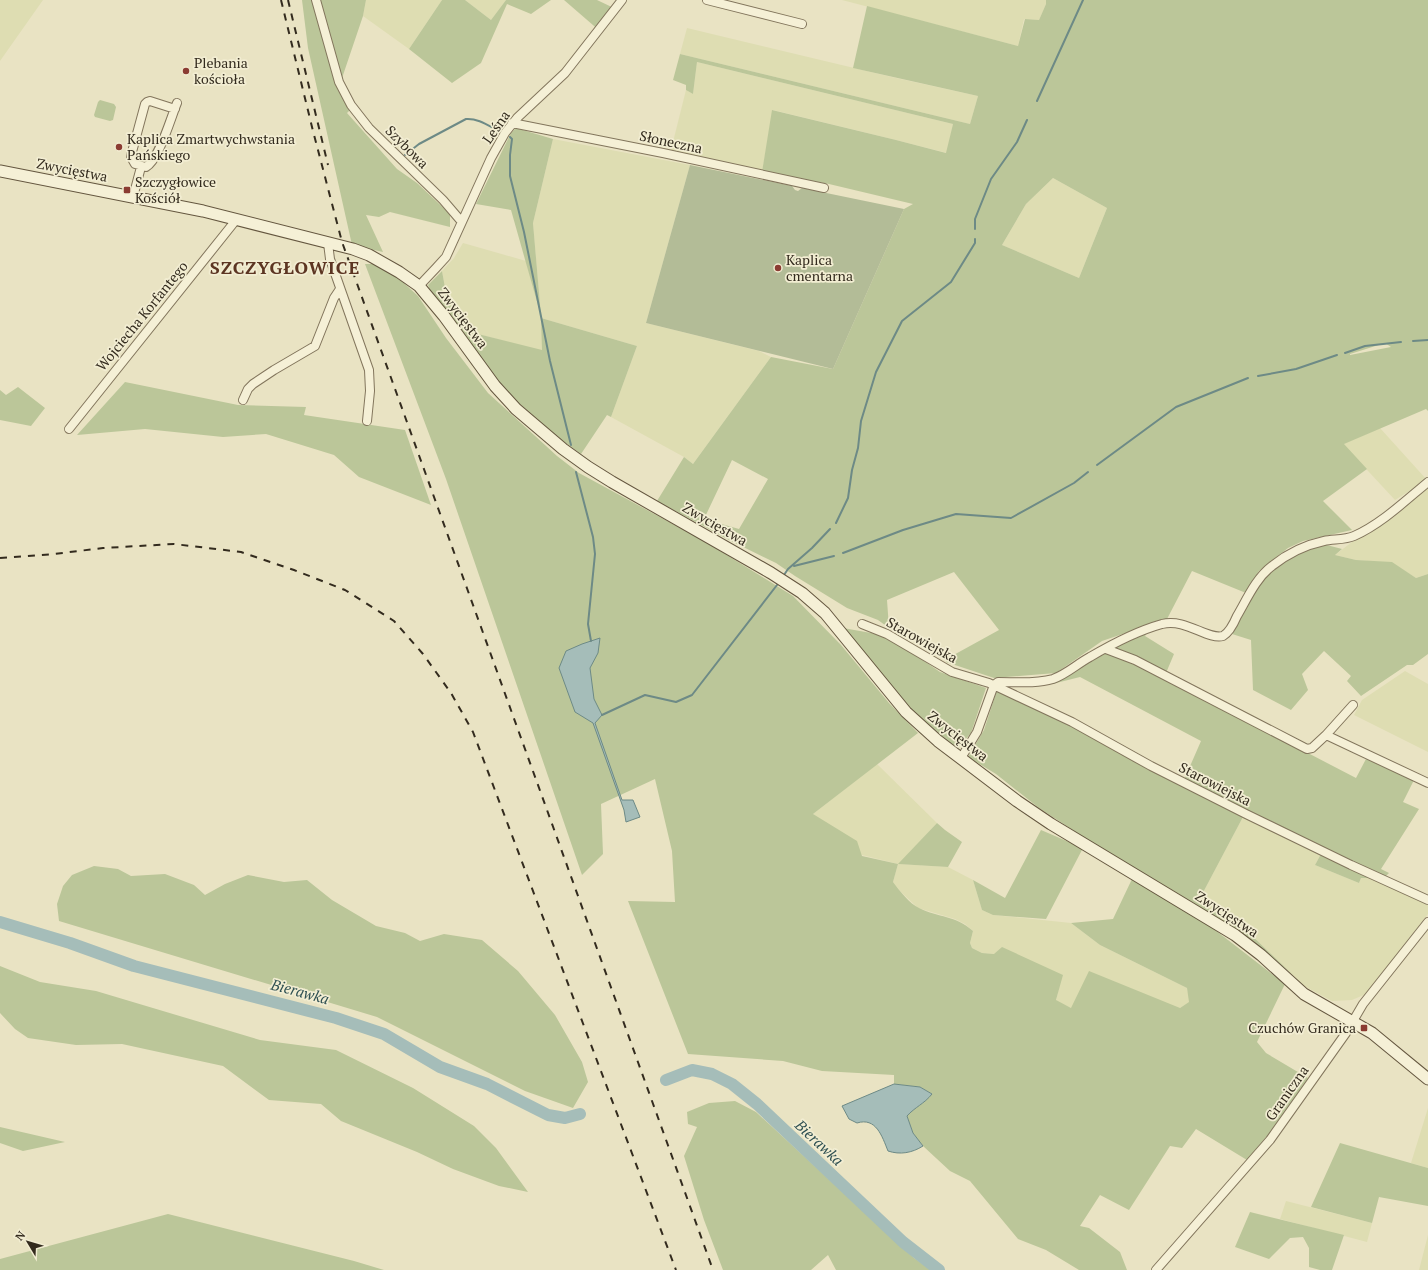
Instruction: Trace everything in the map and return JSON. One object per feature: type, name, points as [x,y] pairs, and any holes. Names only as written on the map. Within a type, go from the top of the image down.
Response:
[{"type":"main road","name":"Zwycięstwa","points":[[0,172],[203,211],[356,250],[369,255],[399,272],[419,286],[444,316],[495,386],[508,401],[563,449],[598,474],[778,577],[810,599],[836,625],[909,715],[928,733],[960,758],[1017,801],[1051,824],[1235,935],[1261,955],[1292,985],[1304,994],[1364,1028],[1384,1042],[1428,1079]]},
{"type":"street","name":"Szybowa","points":[[316,0],[341,88],[351,105],[366,124],[443,200],[461,222]]},
{"type":"street","name":"Leśna","points":[[419,286],[446,257],[495,150],[512,123],[560,79],[622,0]]},
{"type":"street","points":[[707,0],[802,24]]},
{"type":"street","points":[[150,101],[176,106],[154,159],[146,167],[141,166],[135,164],[131,157],[145,104],[150,101]]},
{"type":"street","name":"Słoneczna","points":[[512,123],[663,153],[824,188]]},
{"type":"street","points":[[133,197],[141,166]]},
{"type":"street","name":"Wojciecha Korfantego","points":[[69,429],[236,220]]},
{"type":"street","points":[[328,243],[330,259],[369,370],[370,391],[367,422]]},
{"type":"street","points":[[243,400],[252,384],[315,346],[334,298],[340,289]]},
{"type":"street","name":"Starowiejska","points":[[994,685],[998,682],[1036,681],[1053,678],[1070,670],[1090,656],[1136,634],[1168,623],[1183,624],[1216,636],[1223,636],[1231,628],[1260,578],[1273,565],[1290,554],[1309,545],[1324,541],[1349,538],[1360,533],[1385,516],[1428,482]]},
{"type":"street","name":"Starowiejska","points":[[862,624],[887,634],[952,672],[968,678],[985,681],[1072,722],[1151,766],[1246,814],[1351,865],[1428,900]]},
{"type":"street","points":[[1106,649],[1135,660],[1307,748],[1312,748],[1326,735],[1353,705]]},
{"type":"street","points":[[960,758],[977,732],[994,685]]},
{"type":"street","points":[[1326,735],[1428,783]]},
{"type":"street","name":"Graniczna","points":[[1156,1270],[1270,1140],[1346,1033],[1363,1004],[1428,922]]},
{"type":"green space","points":[[0,0],[43,0],[0,61]]},
{"type":"green space","points":[[302,0],[313,0],[338,90],[351,109],[347,113],[397,169],[417,183],[450,214],[450,227],[390,212],[379,217],[366,215],[383,252],[352,245],[308,48]]},
{"type":"green space","points":[[319,0],[366,0],[363,16],[341,81]]},
{"type":"green space","points":[[366,0],[442,0],[409,49],[363,16]]},
{"type":"green space","points":[[442,0],[465,0],[491,20],[506,0],[551,0],[531,14],[507,4],[481,63],[452,83],[409,49]]},
{"type":"green space","points":[[465,0],[506,0],[491,20]]},
{"type":"green space","points":[[564,0],[597,0],[618,10],[601,32]]},
{"type":"green space","points":[[842,0],[1046,0],[1046,4],[1039,20],[1024,19],[1018,46]]},
{"type":"green space","points":[[1046,0],[1428,0],[1428,411],[1426,409],[1344,444],[1367,469],[1323,501],[1352,530],[1303,541],[1288,548],[1259,571],[1246,593],[1192,571],[1167,619],[1102,641],[1056,673],[994,678],[946,662],[950,657],[999,630],[954,572],[887,600],[889,628],[878,620],[847,608],[776,563],[729,540],[657,501],[684,457],[693,464],[771,357],[833,369],[904,209],[913,204],[829,184],[762,172],[772,110],[946,153],[953,124],[697,62],[693,94],[686,90],[686,85],[673,80],[680,54],[970,124],[978,96],[853,68],[867,6],[1018,46],[1025,19],[1039,20],[1046,4]],"holes":[[[1053,178],[1107,208],[1079,278],[1002,245],[1026,204]],[[1385,343],[1391,347],[1350,355]],[[732,460],[768,479],[739,529],[704,519]]]},
{"type":"green space","points":[[687,28],[978,96],[970,124],[680,54]]},
{"type":"green space","points":[[697,62],[953,124],[947,153],[773,110],[762,172],[671,150],[686,90],[693,94]]},
{"type":"green space","points":[[100,100],[114,104],[116,107],[113,120],[110,121],[95,117],[94,115]]},
{"type":"green space","points":[[516,128],[553,139],[533,223],[541,316],[511,210],[476,204],[511,133]]},
{"type":"green space","points":[[553,139],[690,165],[646,323],[759,351],[771,357],[693,464],[684,457],[611,417],[637,346],[541,318],[542,351],[470,332],[446,293],[442,271],[454,258],[463,243],[526,261],[541,317],[533,223]]},
{"type":"green space","points":[[690,165],[792,186],[798,191],[802,188],[904,209],[833,369],[646,323]]},
{"type":"green space","points":[[1053,178],[1107,208],[1079,278],[1002,245],[1026,204]]},
{"type":"green space","points":[[365,264],[374,264],[394,274],[418,296],[446,338],[488,393],[557,456],[579,473],[704,541],[793,596],[841,645],[889,703],[918,733],[813,814],[857,841],[862,856],[898,864],[893,882],[912,903],[926,911],[960,922],[973,931],[970,943],[972,948],[982,953],[994,954],[1002,947],[1063,975],[1056,1000],[1071,1008],[1089,971],[1180,1008],[1189,1002],[1187,988],[1100,945],[1071,923],[1113,919],[1132,879],[1206,923],[1285,984],[1257,1042],[1266,1053],[1308,1078],[1269,1134],[1247,1160],[1196,1129],[1182,1148],[1170,1146],[1129,1210],[1100,1195],[1080,1226],[1089,1228],[1120,1252],[1127,1270],[1079,1270],[1046,1250],[1018,1239],[970,1181],[950,1171],[923,1146],[913,1133],[907,1116],[932,1094],[920,1087],[894,1084],[894,1075],[822,1071],[783,1061],[688,1054],[628,901],[675,902],[672,851],[655,779],[601,804],[603,854],[582,875],[446,479]]},
{"type":"green space","points":[[442,271],[446,293],[470,332],[542,350],[541,318],[637,346],[611,417],[607,415],[581,454],[556,436],[507,393],[430,290],[428,285]]},
{"type":"green space","points":[[125,382],[238,405],[306,407],[304,415],[405,430],[431,505],[359,477],[334,455],[266,434],[223,437],[145,429],[77,435]]},
{"type":"green space","points":[[18,387],[45,408],[31,426],[0,420],[0,390],[6,395]]},
{"type":"green space","points":[[1380,428],[1427,480],[1395,500],[1343,444]]},
{"type":"green space","points":[[1428,484],[1428,574],[1416,578],[1392,563],[1356,560],[1335,555]]},
{"type":"green space","points":[[1319,543],[1342,549],[1335,555],[1356,560],[1392,562],[1416,578],[1428,574],[1428,654],[1413,665],[1407,665],[1361,696],[1347,681],[1351,676],[1324,651],[1302,674],[1308,690],[1291,710],[1253,690],[1251,640],[1232,634],[1251,595],[1264,577],[1300,550]]},
{"type":"green space","points":[[843,628],[888,636],[940,672],[986,688],[971,733],[957,749],[897,697]]},
{"type":"green space","points":[[1147,633],[1145,636],[1174,654],[1166,673],[1113,647]]},
{"type":"green space","points":[[1102,653],[1121,656],[1356,778],[1366,759],[1414,780],[1403,802],[1419,809],[1381,869],[1389,873],[1385,877],[1184,780],[1201,741],[1080,677],[1052,684],[1083,663]]},
{"type":"green space","points":[[1405,671],[1428,684],[1428,752],[1354,715],[1362,700]]},
{"type":"green space","points":[[997,690],[1030,704],[1244,815],[1198,902],[1246,930],[1293,975],[1251,940],[1197,905],[1082,836],[1039,808],[996,774],[968,757],[984,730]]},
{"type":"green space","points":[[877,764],[937,823],[899,864],[948,867],[973,880],[982,910],[993,915],[1071,923],[1100,945],[1187,988],[1190,1002],[1180,1008],[1071,1008],[1056,1001],[1062,975],[994,954],[982,953],[972,948],[970,943],[973,931],[965,924],[955,919],[918,908],[893,882],[898,864],[862,855],[813,814]]},
{"type":"green space","points":[[1244,815],[1321,854],[1315,865],[1359,883],[1361,878],[1371,878],[1428,902],[1428,914],[1366,994],[1352,1000],[1332,1001],[1304,986],[1246,930],[1198,902]]},
{"type":"green space","points":[[937,823],[962,842],[948,867],[898,864]]},
{"type":"green space","points":[[1041,830],[1083,848],[1046,919],[993,915],[982,910],[973,880],[1005,898]]},
{"type":"green space","points":[[1321,854],[1371,878],[1361,878],[1359,883],[1315,865]]},
{"type":"green space","points":[[94,866],[118,869],[131,876],[165,874],[194,885],[205,895],[225,884],[248,875],[284,882],[307,880],[332,900],[376,926],[405,933],[420,941],[444,934],[482,940],[518,971],[555,1015],[582,1062],[588,1082],[573,1108],[525,1091],[377,1017],[59,921],[57,904],[63,886],[72,875]]},
{"type":"green space","points":[[0,966],[40,982],[96,991],[260,1040],[336,1050],[413,1088],[474,1126],[496,1148],[528,1192],[499,1186],[453,1169],[417,1152],[341,1121],[321,1104],[269,1100],[223,1066],[122,1044],[76,1045],[28,1038],[15,1029],[0,1013]]},
{"type":"green space","points":[[735,1101],[756,1112],[914,1258],[931,1270],[836,1270],[828,1255],[811,1270],[723,1270],[704,1220],[684,1156],[697,1127],[688,1124],[687,1112],[709,1103]]},
{"type":"green space","points":[[1428,1108],[1428,1168],[1411,1163]]},
{"type":"green space","points":[[0,1127],[65,1142],[23,1151],[0,1143]]},
{"type":"green space","points":[[1340,1143],[1428,1168],[1428,1206],[1379,1197],[1372,1223],[1311,1207]]},
{"type":"green space","points":[[1286,1201],[1372,1223],[1367,1242],[1280,1219]]},
{"type":"green space","points":[[1250,1212],[1344,1235],[1332,1270],[1320,1270],[1309,1267],[1309,1248],[1303,1237],[1290,1238],[1269,1259],[1235,1247]]},
{"type":"green space","points":[[168,1214],[384,1270],[0,1270],[0,1259]]},
{"type":"green space","points":[[1428,1235],[1428,1270],[1419,1270]]},
{"type":"water","points":[[600,638],[598,653],[590,668],[594,699],[602,715],[595,723],[622,800],[633,800],[640,817],[626,822],[624,810],[593,723],[575,712],[559,668],[566,651]]},
{"type":"water","points":[[894,1084],[920,1087],[932,1094],[907,1116],[913,1133],[923,1146],[906,1153],[888,1151],[881,1134],[874,1125],[864,1122],[857,1123],[849,1119],[842,1106]]},
{"type":"waterway","points":[[1037,101],[1083,0]]},
{"type":"waterway","points":[[405,155],[419,144],[466,119],[480,121],[501,132]]},
{"type":"waterway","points":[[975,229],[975,219],[991,179],[1017,142],[1027,120]]},
{"type":"waterway","points":[[510,137],[512,139],[510,176],[524,232],[550,361],[571,445]]},
{"type":"waterway","points":[[836,523],[848,498],[852,470],[858,448],[861,421],[876,372],[902,321],[951,282],[975,243],[975,239]]},
{"type":"waterway","points":[[1413,341],[1428,340]]},
{"type":"waterway","points":[[1345,353],[1365,346],[1401,342]]},
{"type":"waterway","points":[[1258,376],[1296,369],[1337,355]]},
{"type":"waterway","points":[[1097,465],[1176,407],[1248,378]]},
{"type":"waterway","points":[[576,472],[593,537],[595,554],[588,624],[591,641]]},
{"type":"waterway","points":[[843,553],[903,530],[956,514],[1011,518],[1074,483],[1088,472]]},
{"type":"waterway","points":[[784,575],[788,569],[812,548],[830,529]]},
{"type":"waterway","points":[[794,566],[834,556]]},
{"type":"waterway","points":[[602,715],[645,695],[676,702],[692,695],[777,585]]},
{"type":"waterway","name":"Bierawka","points":[[0,922],[70,943],[134,966],[336,1018],[384,1034],[440,1067],[487,1084],[548,1115],[565,1118],[580,1114]]},
{"type":"waterway","name":"Bierawka","points":[[666,1080],[692,1070],[712,1074],[732,1084],[757,1104],[903,1242],[939,1270]]},
{"type":"railway","points":[[281,0],[342,242],[713,1270]]},
{"type":"railway","points":[[288,0],[328,165]]},
{"type":"railway","points":[[0,558],[54,554],[103,548],[174,544],[241,552],[294,570],[345,590],[394,621],[423,654],[451,693],[473,732],[676,1270]]},
{"type":"place","name":"Plebania kościoła","points":[[186,71]]},
{"type":"place","name":"Kaplica Zmartwychwstania Pańskiego","points":[[119,147]]},
{"type":"place","name":"Szczygłowice Kościół","points":[[127,190]]},
{"type":"place","name":"Kaplica cmentarna","points":[[778,268]]},
{"type":"place","name":"Czuchów Granica","points":[[1364,1028]]},
{"type":"district","name":"SZCZYGŁOWICE","points":[[285,268]]}]
